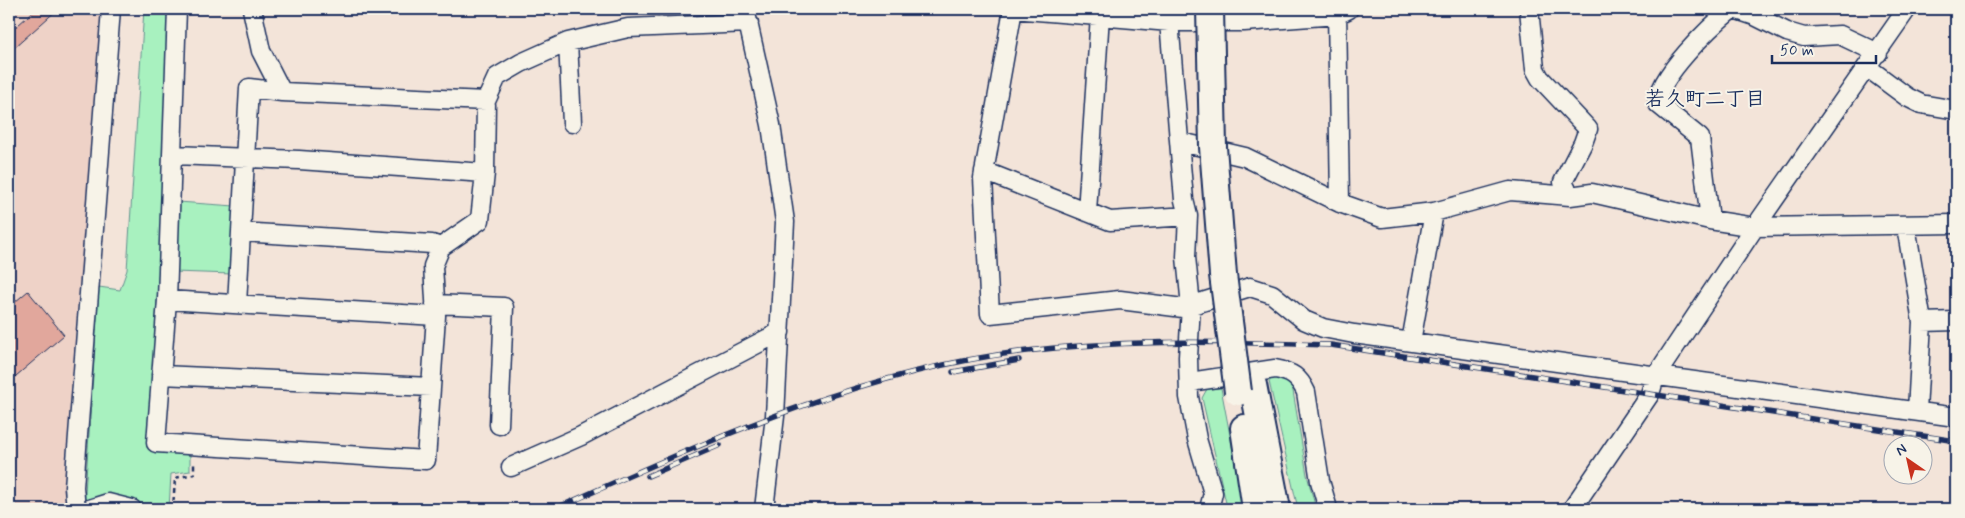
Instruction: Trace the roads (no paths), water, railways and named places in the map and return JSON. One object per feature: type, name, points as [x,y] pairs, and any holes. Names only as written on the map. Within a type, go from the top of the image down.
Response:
[{"type":"highway","points":[[1217,13],[1256,509]]},
{"type":"highway","points":[[1246,389],[1277,509]]},
{"type":"street","points":[[76,509],[74,487],[111,9]]},
{"type":"street","points":[[177,9],[174,155],[167,300],[156,443],[426,460],[435,310],[433,266],[441,247],[480,220],[485,173],[486,101],[496,77],[521,63],[568,42],[628,28],[747,16],[771,125],[785,222],[775,416],[764,509]]},
{"type":"street","points":[[252,9],[261,51],[282,92]]},
{"type":"street","points":[[1340,203],[1341,11],[1100,15],[1012,9],[984,171],[990,314],[1120,300],[1183,308],[1250,287],[1272,294],[1304,320],[1324,328],[1655,377],[1956,417]]},
{"type":"street","points":[[1529,9],[1535,69],[1540,78],[1588,129],[1563,182],[1570,196]]},
{"type":"street","points":[[1710,220],[1700,138],[1658,104],[1658,95],[1681,60],[1714,24],[1733,9],[1756,16],[1786,32],[1804,37],[1840,35],[1878,54]]},
{"type":"street","points":[[1572,509],[1650,394],[1655,377],[1755,227],[1878,54],[1907,9]]},
{"type":"street","points":[[1087,212],[1100,15]]},
{"type":"street","points":[[1169,15],[1181,142],[1184,200],[1188,216],[1186,257],[1190,306],[1189,397],[1197,440],[1213,494],[1209,509]]},
{"type":"street","points":[[568,42],[572,123]]},
{"type":"street","points":[[1868,68],[1907,98],[1921,104],[1956,110]]},
{"type":"street","points":[[237,304],[249,88],[282,92],[486,101]]},
{"type":"street","points":[[1181,142],[1246,157],[1340,203],[1382,218],[1434,212],[1510,191],[1570,196],[1592,193],[1710,220],[1755,227],[1956,224]]},
{"type":"street","points":[[174,155],[485,173]]},
{"type":"street","points":[[984,171],[1110,221],[1188,216]]},
{"type":"street","points":[[1412,342],[1434,212]]},
{"type":"street","points":[[1906,226],[1922,322],[1917,411]]},
{"type":"street","points":[[241,232],[432,244],[441,247]]},
{"type":"street","points":[[167,300],[435,310],[504,307],[498,424]]},
{"type":"street","points":[[1922,322],[1956,321]]},
{"type":"street","points":[[511,467],[581,436],[780,332]]},
{"type":"street","points":[[1190,382],[1275,370],[1288,372],[1300,379],[1306,392],[1320,481],[1328,509]]},
{"type":"street","points":[[161,375],[431,387]]},
{"type":"street","points":[[89,509],[108,503],[132,509]]},
{"type":"railway","points":[[555,509],[730,433],[850,390],[912,372],[974,359],[1036,350],[1110,344],[1220,342],[1331,345],[1956,441]]},
{"type":"railway","points":[[953,372],[1019,360]]},
{"type":"railway","points":[[648,476],[720,445]]},
{"type":"district","name":"若久町二丁目","points":[[1705,98]]}]
